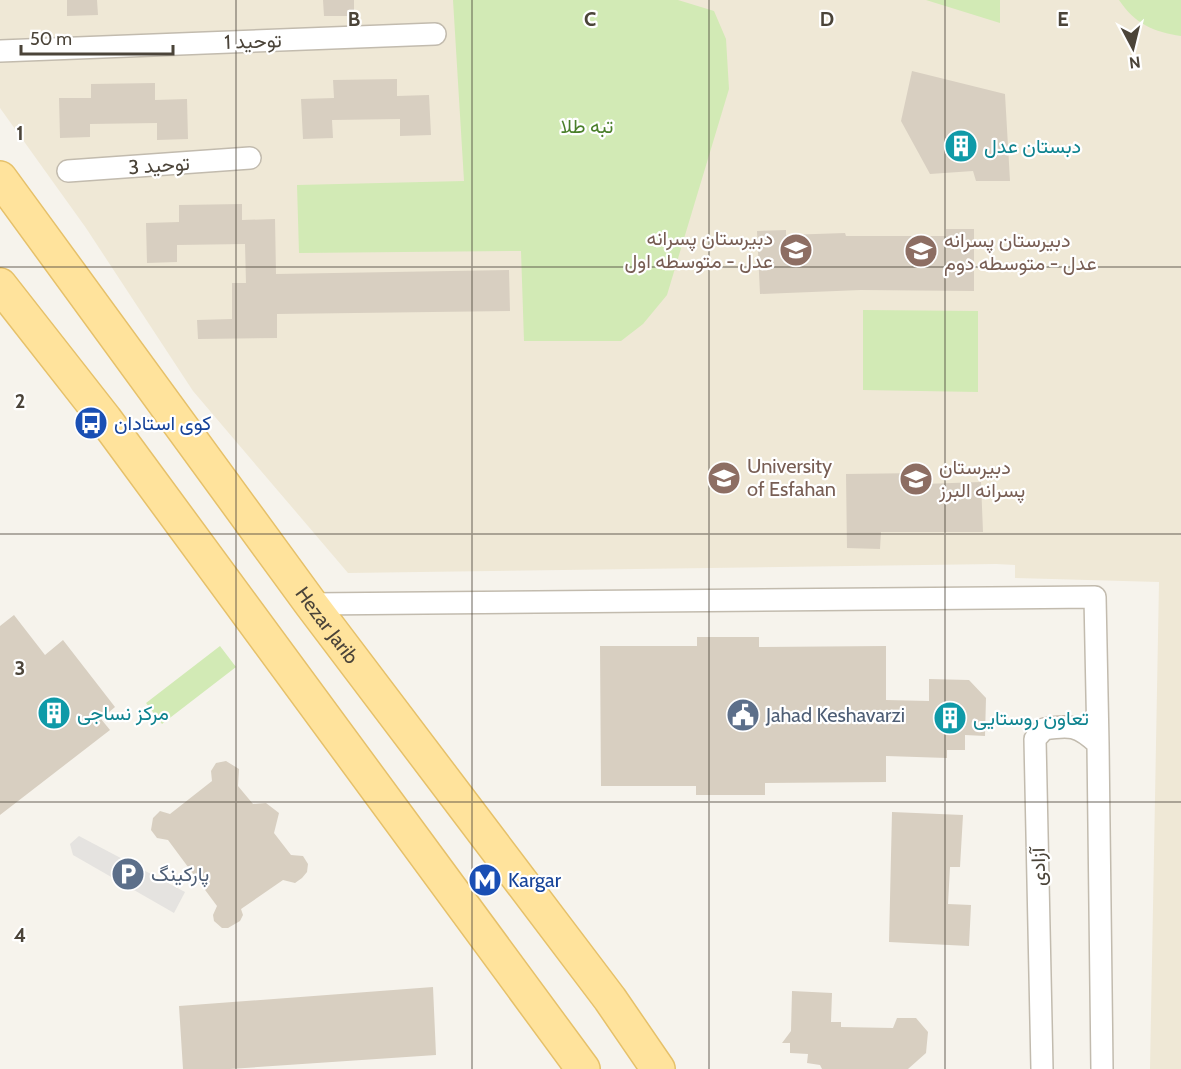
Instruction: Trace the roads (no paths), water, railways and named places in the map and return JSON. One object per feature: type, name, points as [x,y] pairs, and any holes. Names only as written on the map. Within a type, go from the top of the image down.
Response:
[{"type":"main road","name":"Hezar Jarib","points":[[0,178],[311,604],[610,999],[658,1069]]},
{"type":"main road","points":[[2,290],[105,419],[583,1069]]},
{"type":"street","name":"توحید 1","points":[[0,51],[435,34]]},
{"type":"street","name":"توحید 3","points":[[68,171],[250,158]]},
{"type":"street","points":[[311,604],[1095,597],[1102,1069]]},
{"type":"street","name":"آزادی","points":[[1042,1069],[1035,740],[1044,729],[1068,726],[1084,731],[1098,744]]},
{"type":"place","name":"دبستان عدل","points":[[961,146]]},
{"type":"place","name":"دبیرستان پسرانه عدل - متوسطه اول","points":[[796,250]]},
{"type":"place","name":"دبیرستان پسرانه عدل - متوسطه دوم","points":[[921,251]]},
{"type":"place","name":"کوی استادان","points":[[91,423]]},
{"type":"place","name":"University of Esfahan","points":[[724,478]]},
{"type":"place","name":"دبیرستان پسرانه البرز","points":[[916,479]]},
{"type":"place","name":"مرکز نساجی","points":[[54,713]]},
{"type":"place","name":"Jahad Keshavarzi","points":[[743,715]]},
{"type":"place","name":"تعاون روستایی","points":[[950,718]]},
{"type":"place","name":"پارکینگ","points":[[128,874]]},
{"type":"place","name":"Kargar","points":[[485,880]]},
{"type":"park label","name":"تبه طلا","points":[[587,126]]}]
